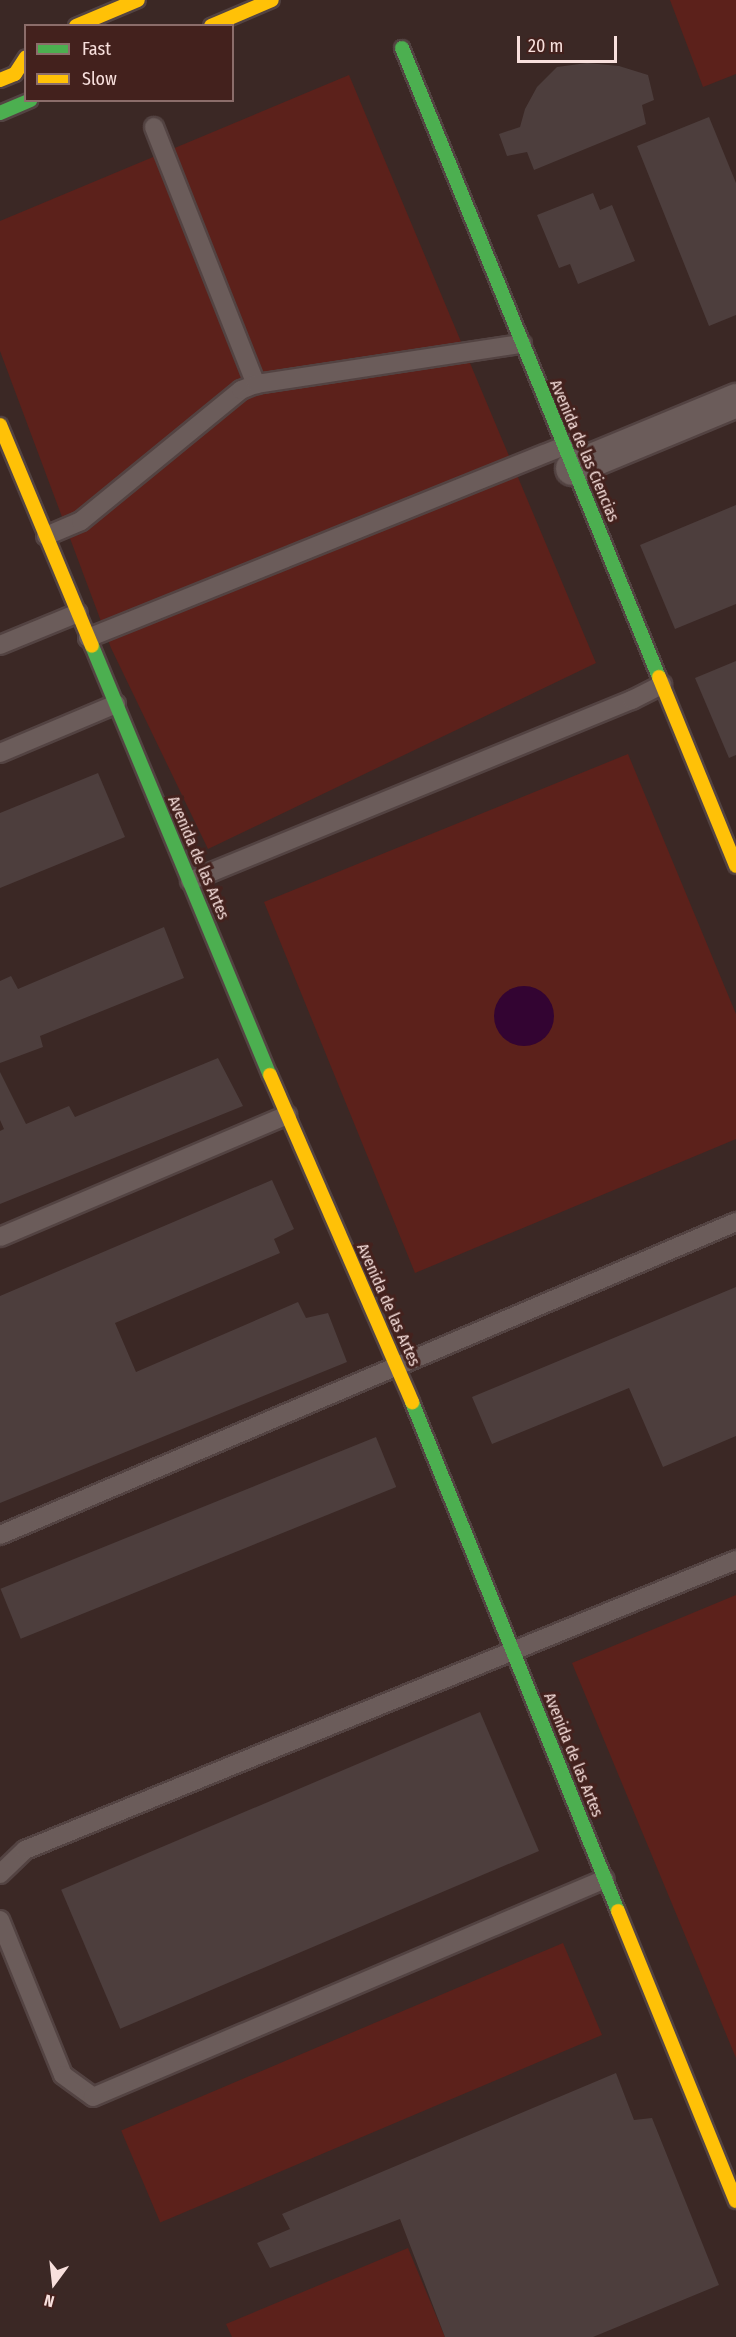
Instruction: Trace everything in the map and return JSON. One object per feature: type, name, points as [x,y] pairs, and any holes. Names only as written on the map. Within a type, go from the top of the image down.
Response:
[{"type":"street","points":[[81,24],[138,0]]},
{"type":"street","points":[[216,24],[273,0]]},
{"type":"street","points":[[9,54],[24,47]]},
{"type":"street","name":"Avenida de las Ciencias","points":[[402,48],[736,866]]},
{"type":"street","points":[[0,80],[15,74],[24,60]]},
{"type":"street","points":[[0,113],[25,102]]},
{"type":"street","points":[[568,457],[736,400]]},
{"type":"street","name":"Avenida de las Artes","points":[[0,425],[287,1115],[397,1365],[736,2201]]},
{"type":"lane","points":[[154,127],[256,384]]},
{"type":"lane","points":[[46,536],[81,521],[241,390],[256,384],[522,344]]},
{"type":"lane","points":[[88,638],[568,457]]},
{"type":"lane","points":[[0,645],[78,613]]},
{"type":"lane","points":[[190,881],[632,700],[662,685]]},
{"type":"lane","points":[[0,753],[116,704]]},
{"type":"lane","points":[[0,1237],[287,1115]]},
{"type":"lane","points":[[0,1536],[736,1222]]},
{"type":"lane","points":[[0,1874],[25,1850],[736,1560]]},
{"type":"lane","points":[[0,1920],[63,2075],[93,2097],[605,1879]]},
{"type":"shaded area","points":[[670,0],[736,0],[736,74],[703,87]]},
{"type":"shaded area","points":[[349,75],[596,663],[208,849],[111,648],[0,351],[0,221]]},
{"type":"shaded area","points":[[628,754],[736,1014],[736,1139],[415,1273],[264,902]]},
{"type":"shaded area","points":[[518,986],[530,986],[541,991],[549,999],[554,1016],[552,1028],[541,1041],[530,1046],[518,1046],[507,1041],[499,1033],[494,1022],[494,1010],[499,999],[507,991]]},
{"type":"shaded area","points":[[736,1595],[736,2058],[572,1663]]},
{"type":"shaded area","points":[[563,1943],[602,2035],[160,2223],[121,2131]]},
{"type":"shaded area","points":[[408,2248],[445,2337],[232,2337],[226,2324]]},
{"type":"building","points":[[587,63],[619,66],[648,75],[654,100],[642,105],[646,124],[534,170],[527,152],[507,156],[499,134],[520,127],[525,109],[537,87],[557,67]]},
{"type":"building","points":[[709,117],[736,183],[736,315],[709,326],[637,146]]},
{"type":"building","points":[[593,193],[600,210],[612,205],[635,261],[578,284],[570,264],[559,268],[537,215]]},
{"type":"building","points":[[736,505],[736,604],[675,629],[640,545]]},
{"type":"building","points":[[736,661],[736,755],[729,758],[695,678]]},
{"type":"building","points":[[98,773],[125,837],[0,888],[0,813]]},
{"type":"building","points":[[164,927],[184,978],[40,1036],[43,1047],[0,1063],[0,981],[11,976],[18,989]]},
{"type":"building","points":[[218,1058],[243,1106],[0,1204],[0,1131],[4,1129],[0,1120],[0,1072],[26,1124],[69,1106],[75,1117]]},
{"type":"building","points":[[272,1180],[294,1229],[274,1239],[280,1253],[115,1323],[136,1372],[298,1302],[306,1318],[328,1313],[347,1362],[0,1503],[0,1296]]},
{"type":"building","points":[[736,1287],[736,1436],[663,1467],[629,1388],[492,1444],[472,1397]]},
{"type":"building","points":[[376,1437],[396,1487],[21,1639],[0,1589]]},
{"type":"building","points":[[480,1712],[539,1851],[120,2029],[61,1890]]},
{"type":"building","points":[[616,2073],[634,2120],[652,2118],[719,2285],[593,2337],[445,2337],[400,2219],[270,2268],[257,2243],[290,2229],[282,2214]]},
{"type":"traffic: fast","points":[[402,48],[659,677]]},
{"type":"traffic: fast","points":[[0,113],[25,102]]},
{"type":"traffic: fast","points":[[92,646],[270,1075]]},
{"type":"traffic: fast","points":[[412,1402],[618,1911]]},
{"type":"traffic: slow","points":[[81,24],[138,0]]},
{"type":"traffic: slow","points":[[216,24],[272,0]]},
{"type":"traffic: slow","points":[[0,80],[15,74],[24,60]]},
{"type":"traffic: slow","points":[[0,425],[92,646]]},
{"type":"traffic: slow","points":[[659,677],[736,866]]},
{"type":"traffic: slow","points":[[270,1075],[412,1402]]},
{"type":"traffic: slow","points":[[618,1911],[736,2201]]}]
